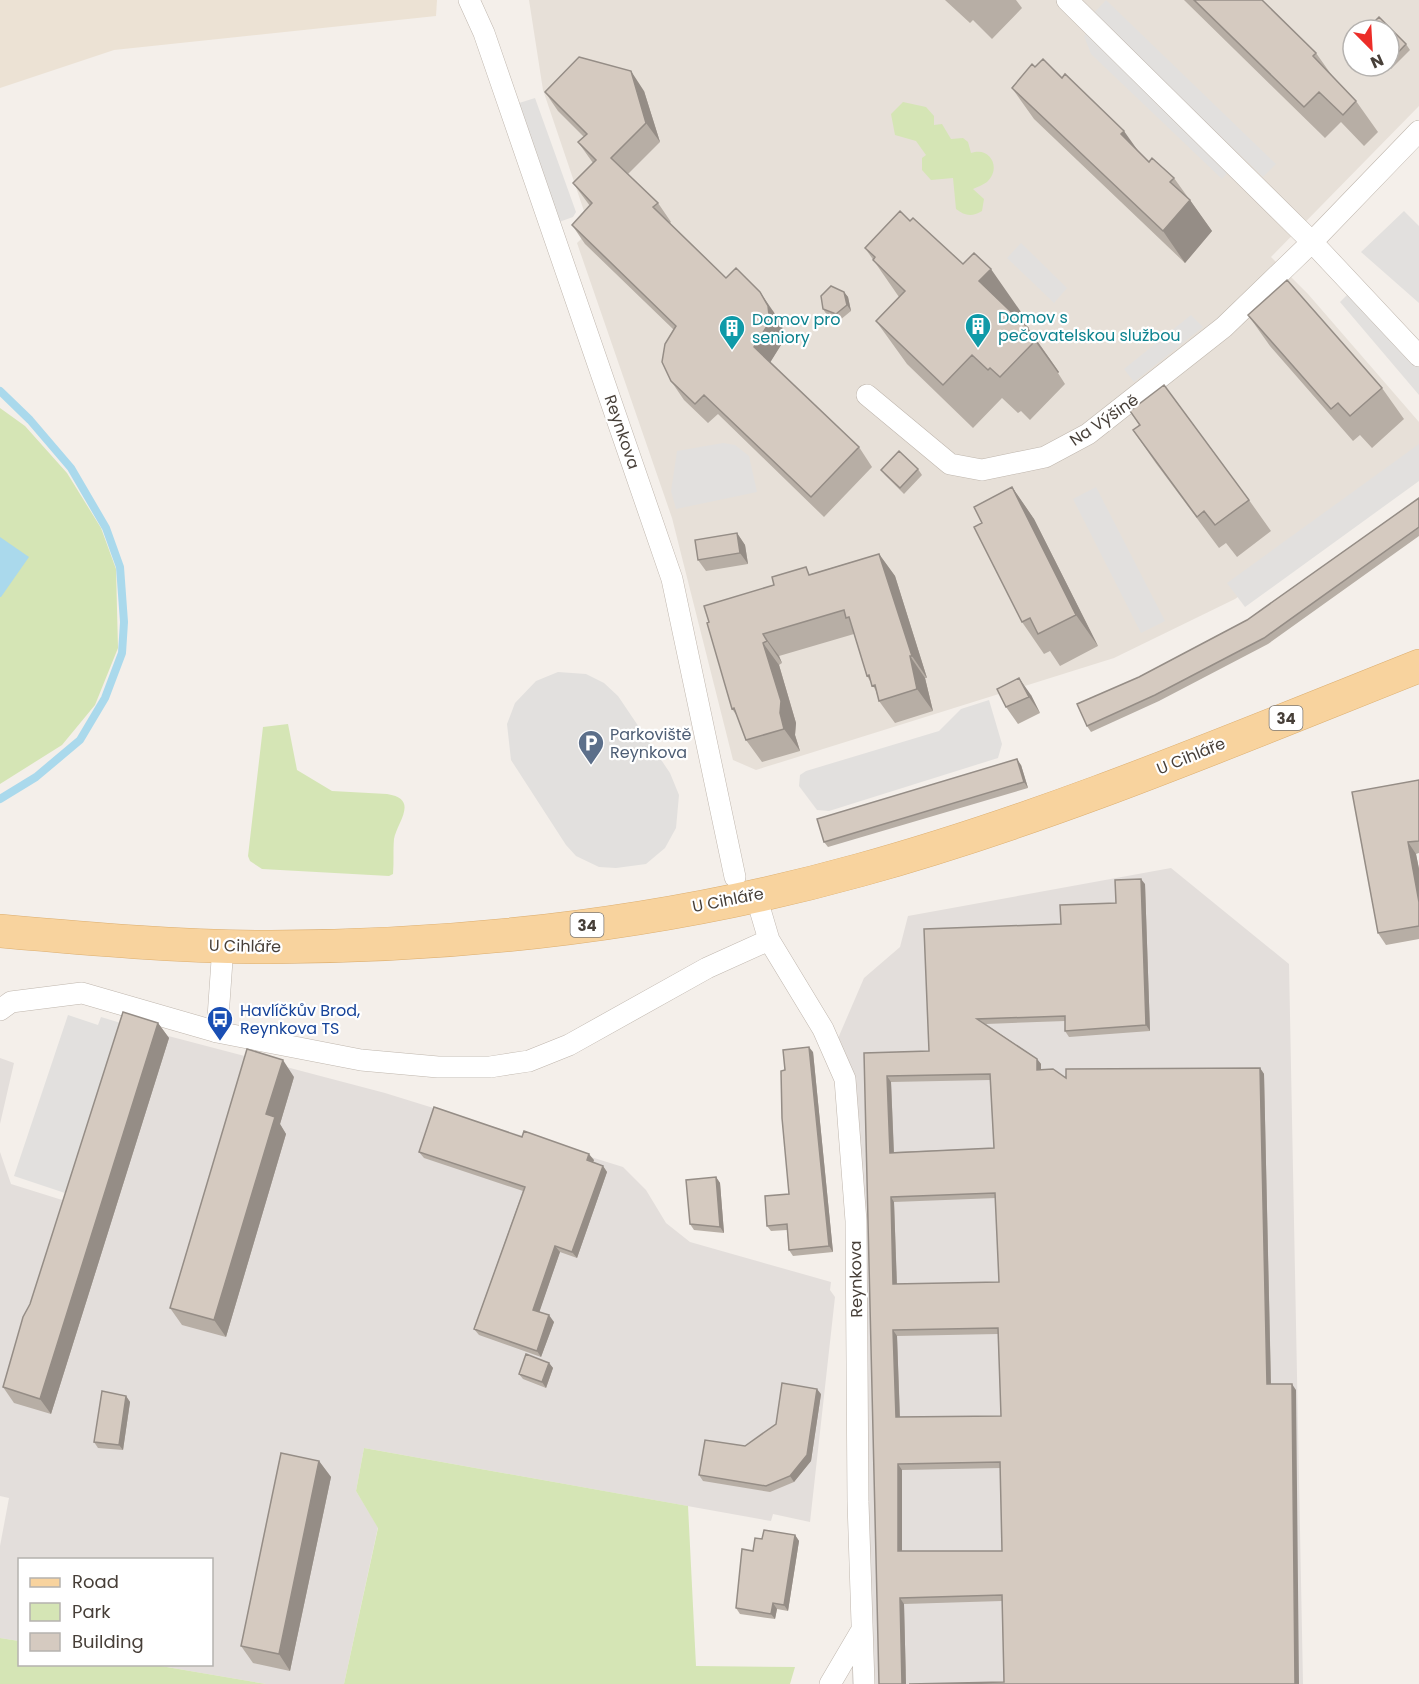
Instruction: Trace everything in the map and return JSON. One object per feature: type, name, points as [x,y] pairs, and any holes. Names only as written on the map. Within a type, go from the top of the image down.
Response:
[{"type":"main road","name":"U Cihláře","points":[[0,931],[223,946],[369,945],[531,932],[619,920],[746,886],[855,872],[1002,827],[1154,771],[1419,666]]},
{"type":"street","name":"Reynkova","points":[[469,0],[484,33],[672,579],[746,886],[769,940],[823,1029],[845,1079],[856,1221],[860,1633],[864,1684]]},
{"type":"street","points":[[1067,0],[1312,242],[1419,356]]},
{"type":"street","name":"Na Výšině","points":[[867,394],[950,464],[982,470],[1046,457],[1088,434],[1174,369],[1224,327],[1312,242],[1419,131]]},
{"type":"street","points":[[0,1010],[11,1002],[82,993],[217,1032],[361,1060],[462,1068],[512,1064],[569,1045],[707,968],[769,940]]},
{"type":"street","points":[[217,1032],[223,946]]},
{"type":"street","points":[[830,1684],[860,1633]]},
{"type":"shaded area","points":[[0,0],[437,0],[436,16],[114,50],[0,88]]},
{"type":"shaded area","points":[[529,0],[1419,0],[1419,106],[1271,257],[1308,294],[1419,422],[1419,467],[1235,599],[1114,658],[756,770],[733,760],[672,518],[577,243],[596,225],[585,214],[543,90]]},
{"type":"shaded area","points":[[1106,0],[1276,164],[1263,177],[1093,14]]},
{"type":"shaded area","points":[[1088,32],[1232,168],[1222,179],[1091,54],[1084,36]]},
{"type":"shaded area","points":[[535,98],[576,212],[573,217],[559,222],[516,104]]},
{"type":"shaded area","points":[[1404,211],[1419,226],[1419,303],[1361,252]]},
{"type":"shaded area","points":[[1021,243],[1067,288],[1054,303],[1007,258]]},
{"type":"shaded area","points":[[1355,287],[1419,356],[1419,395],[1340,302]]},
{"type":"shaded area","points":[[1191,315],[1203,327],[1134,382],[1124,369]]},
{"type":"shaded area","points":[[723,443],[735,445],[749,456],[757,492],[676,509],[671,491],[677,451]]},
{"type":"shaded area","points":[[1419,444],[1419,481],[1245,607],[1227,583]]},
{"type":"shaded area","points":[[1096,487],[1165,621],[1141,633],[1073,499]]},
{"type":"shaded area","name":"Parkoviště Reynkova","points":[[558,672],[586,674],[604,683],[618,696],[670,773],[679,795],[676,828],[665,848],[646,864],[616,868],[599,867],[576,856],[566,845],[511,760],[507,724],[515,703],[536,681]]},
{"type":"shaded area","points":[[989,700],[1002,744],[998,758],[829,811],[817,810],[799,786],[800,775],[806,771],[939,731],[961,709]]},
{"type":"shaded area","points":[[1171,868],[1289,964],[1303,1684],[852,1684],[850,1224],[836,1043],[864,978],[900,947],[908,916]]},
{"type":"shaded area","points":[[68,1015],[98,1025],[101,1017],[134,1027],[77,1197],[14,1176]]},
{"type":"shaded area","points":[[134,1027],[385,1093],[623,1167],[646,1190],[666,1223],[690,1242],[831,1282],[830,1290],[835,1297],[810,1522],[773,1514],[771,1521],[364,1448],[356,1491],[378,1527],[344,1684],[266,1684],[161,1666],[213,1666],[213,1558],[18,1558],[18,1641],[0,1638],[0,1546],[9,1498],[0,1496],[0,1152],[11,1184],[75,1204]]},
{"type":"shaded area","points":[[0,1058],[14,1063],[0,1124]]},
{"type":"green space","points":[[903,102],[926,107],[934,116],[934,125],[942,124],[951,139],[963,138],[968,142],[971,153],[984,153],[992,160],[994,165],[991,176],[987,182],[973,189],[984,199],[982,211],[969,215],[956,209],[953,178],[931,180],[922,170],[922,158],[926,155],[916,141],[895,135],[891,114]]},
{"type":"green space","points":[[0,408],[25,426],[67,473],[101,528],[116,569],[118,648],[95,705],[62,745],[0,784]]},
{"type":"green space","points":[[288,724],[297,770],[332,791],[387,794],[402,801],[405,806],[394,839],[393,874],[389,876],[262,869],[250,861],[248,856],[263,727]]},
{"type":"green space","points":[[364,1448],[688,1506],[696,1666],[795,1667],[790,1684],[344,1684],[378,1528],[356,1491]]},
{"type":"green space","points":[[0,1638],[18,1641],[18,1666],[161,1666],[266,1684],[0,1684]]},
{"type":"water","points":[[0,537],[29,557],[1,597],[0,597]]},
{"type":"building","points":[[1194,0],[1262,0],[1316,53],[1313,56],[1356,101],[1343,115],[1319,92],[1304,107]]},
{"type":"building","points":[[1401,39],[1406,44],[1401,49]]},
{"type":"building","name":"Domov pro seniory","points":[[579,57],[631,71],[646,123],[611,158],[658,203],[653,207],[726,278],[736,268],[760,292],[768,306],[769,315],[767,326],[754,347],[859,447],[811,497],[704,395],[695,404],[671,381],[662,362],[665,344],[676,326],[572,225],[592,203],[573,183],[596,160],[578,142],[587,134],[545,92]]},
{"type":"building","points":[[1043,59],[1062,78],[1065,74],[1124,131],[1121,134],[1149,162],[1152,158],[1174,178],[1170,182],[1190,200],[1163,231],[1012,88],[1032,64],[1035,67]]},
{"type":"building","points":[[900,211],[910,221],[913,218],[963,264],[974,253],[991,269],[979,281],[1028,328],[1026,332],[1035,341],[1000,377],[990,368],[988,370],[972,355],[943,385],[876,321],[905,291],[873,260],[875,257],[865,248]]},
{"type":"building","points":[[1287,280],[1382,388],[1350,416],[1338,403],[1331,409],[1248,315]]},
{"type":"building","points":[[831,286],[844,292],[847,305],[836,314],[823,309],[821,296]]},
{"type":"building","points":[[1164,385],[1249,500],[1215,525],[1204,511],[1197,517],[1133,430],[1140,425],[1130,411]]},
{"type":"building","points":[[899,451],[918,469],[900,488],[881,470]]},
{"type":"building","points":[[1012,487],[1076,615],[1038,634],[1030,618],[1022,622],[974,527],[982,523],[974,507]]},
{"type":"building","points":[[1419,498],[1419,527],[1264,638],[1155,695],[1087,726],[1077,704],[1139,677],[1247,620]]},
{"type":"building","points":[[737,533],[740,553],[698,560],[695,540]]},
{"type":"building","points":[[879,554],[912,656],[910,656],[917,689],[879,701],[875,685],[872,686],[869,675],[867,676],[849,617],[846,618],[844,610],[763,634],[767,641],[763,643],[781,701],[780,713],[784,729],[746,740],[734,708],[732,709],[704,606],[774,585],[772,577],[806,567],[809,575]]},
{"type":"building","points":[[1019,678],[1029,697],[1006,707],[997,689]]},
{"type":"building","points":[[1017,759],[1024,782],[824,842],[817,819]]},
{"type":"building","points":[[1419,780],[1419,841],[1408,842],[1419,902],[1419,926],[1378,933],[1352,792]]},
{"type":"building","points":[[1141,879],[1146,1025],[1065,1031],[1065,1016],[977,1019],[1037,1059],[1037,1070],[1053,1069],[1066,1078],[1066,1069],[1260,1068],[1267,1384],[1292,1384],[1295,1684],[909,1684],[1004,1682],[1002,1595],[900,1598],[902,1684],[879,1684],[864,1053],[929,1051],[924,929],[1061,924],[1060,905],[1116,903],[1115,880]],"holes":[[[990,1074],[994,1148],[890,1153],[887,1076]],[[995,1193],[999,1282],[893,1284],[891,1197]],[[998,1328],[1001,1416],[896,1417],[893,1330]],[[1000,1462],[1002,1551],[898,1551],[898,1464]]]},
{"type":"building","points":[[123,1012],[158,1023],[40,1399],[3,1387],[23,1317],[30,1304]]},
{"type":"building","points":[[809,1047],[829,1246],[789,1250],[787,1224],[767,1226],[765,1196],[789,1194],[782,1118],[781,1071],[785,1070],[783,1050]]},
{"type":"building","points":[[247,1049],[283,1060],[266,1114],[275,1117],[214,1320],[170,1308]]},
{"type":"building","points":[[434,1107],[522,1137],[524,1131],[589,1154],[587,1160],[603,1166],[572,1252],[555,1246],[533,1310],[549,1315],[537,1351],[474,1329],[525,1187],[419,1152]]},
{"type":"building","points":[[716,1177],[720,1227],[690,1224],[686,1180]]},
{"type":"building","points":[[526,1354],[549,1363],[542,1382],[519,1374]]},
{"type":"building","points":[[782,1383],[817,1389],[807,1455],[790,1476],[766,1486],[699,1475],[705,1440],[745,1446],[776,1424]]},
{"type":"building","points":[[102,1391],[126,1396],[119,1445],[94,1442]]},
{"type":"building","points":[[281,1453],[319,1461],[279,1654],[241,1646]]},
{"type":"building","points":[[764,1530],[795,1535],[784,1605],[773,1603],[771,1614],[736,1608],[742,1549],[753,1551],[755,1538],[762,1539]]},
{"type":"waterway","points":[[0,391],[30,420],[71,468],[106,528],[120,567],[124,622],[122,653],[105,698],[80,740],[36,777],[0,799]]},
{"type":"place","name":"Domov s pečovatelskou službou","points":[[978,349]]},
{"type":"place","name":"Domov pro seniory","points":[[732,351]]},
{"type":"place","name":"Parkoviště Reynkova","points":[[591,766]]},
{"type":"place","name":"Havlíčkův Brod, Reynkova TS","points":[[220,1042]]}]
